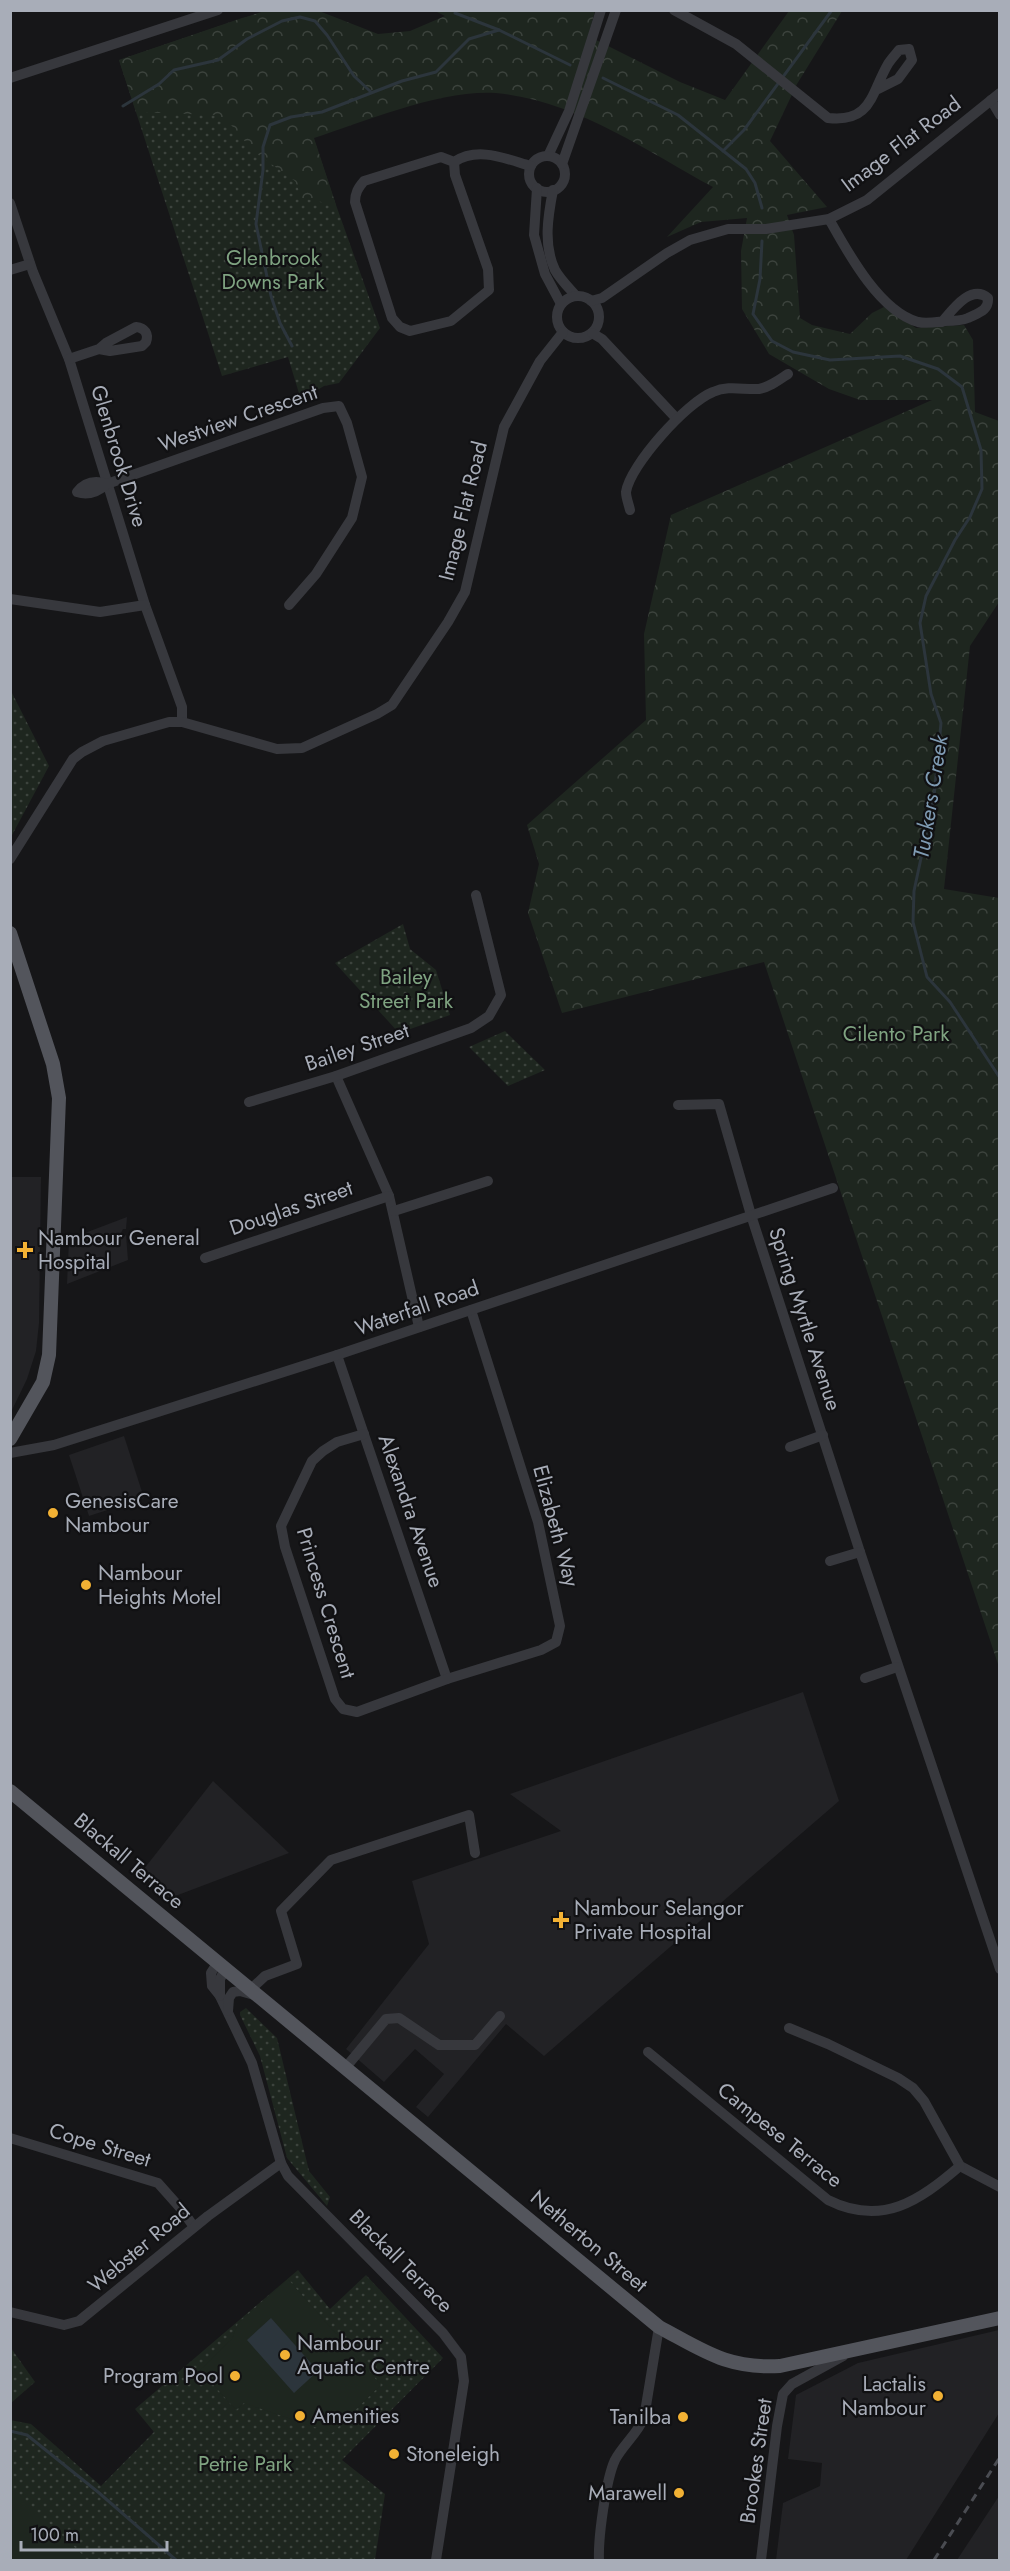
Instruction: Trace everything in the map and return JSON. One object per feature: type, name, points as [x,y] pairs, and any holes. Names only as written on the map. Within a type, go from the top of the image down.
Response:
[{"type":"main road","points":[[10,933],[53,1064],[59,1112],[49,1355],[43,1382],[10,1439]]},
{"type":"main road","name":"Blackall Terrace","points":[[10,1791],[222,1965]]},
{"type":"main road","name":"Netherton Street","points":[[222,1965],[659,2327],[714,2356],[745,2366],[792,2364],[999,2318]]},
{"type":"street","points":[[10,78],[218,10]]},
{"type":"street","points":[[548,156],[569,111],[601,10]]},
{"type":"street","points":[[562,164],[554,157],[541,157],[531,166],[530,178],[537,188],[547,191],[553,190],[564,180],[562,164],[616,10]]},
{"type":"street","points":[[674,10],[736,44],[828,118],[844,120],[860,113],[878,89]]},
{"type":"street","points":[[995,96],[999,115]]},
{"type":"street","name":"Image Flat Road","points":[[591,301],[602,298],[667,253],[690,240],[728,229],[766,229],[830,219],[867,200],[995,96]]},
{"type":"street","points":[[454,162],[455,175],[488,269],[489,290],[451,321],[410,331],[400,327],[392,318],[355,202],[355,194],[364,181],[434,158],[441,157],[454,162],[468,155],[481,153],[531,166]]},
{"type":"street","points":[[537,188],[534,235],[544,274],[561,304],[557,319],[563,332],[581,338],[592,333],[596,327],[598,313],[591,301],[576,296],[555,270],[547,219],[553,190]]},
{"type":"street","name":"Glenbrook Drive","points":[[10,203],[30,264],[69,359],[145,605],[182,707],[182,722]]},
{"type":"street","points":[[830,219],[852,261],[885,299],[916,321],[942,321]]},
{"type":"street","points":[[10,270],[30,264]]},
{"type":"street","points":[[561,304],[576,296]]},
{"type":"street","name":"Image Flat Road","points":[[10,859],[57,781],[73,759],[103,741],[148,726],[182,722],[276,749],[293,750],[324,739],[392,705],[448,622],[465,591],[504,427],[536,369],[563,332]]},
{"type":"street","points":[[592,333],[602,339],[676,418]]},
{"type":"street","points":[[69,359],[99,349]]},
{"type":"street","points":[[630,510],[626,494],[632,477],[676,418],[710,393],[723,388],[759,388],[772,384],[788,374]]},
{"type":"street","name":"Westview Crescent","points":[[107,484],[323,408],[339,406],[347,423],[362,477],[352,518],[316,574],[289,605]]},
{"type":"street","points":[[10,598],[100,612],[145,605]]},
{"type":"street","name":"Bailey Street","points":[[249,1102],[336,1076],[471,1028],[489,1016],[501,996],[476,895]]},
{"type":"street","points":[[336,1076],[389,1196],[419,1327]]},
{"type":"street","name":"Spring Myrtle Avenue","points":[[678,1105],[719,1104],[751,1215],[897,1667],[999,1969]]},
{"type":"street","points":[[394,1212],[488,1180]]},
{"type":"street","name":"Waterfall Road","points":[[10,1453],[54,1445],[337,1355],[833,1188]]},
{"type":"street","name":"Douglas Street","points":[[205,1257],[389,1196]]},
{"type":"street","name":"Elizabeth Way","points":[[447,1679],[541,1650],[556,1642],[560,1626],[538,1522],[471,1310]]},
{"type":"street","name":"Alexandra Avenue","points":[[337,1355],[447,1679]]},
{"type":"street","name":"Princess Crescent","points":[[364,1434],[337,1442],[312,1461],[281,1526],[285,1547],[335,1699],[343,1709],[357,1712],[447,1679]]},
{"type":"street","name":"Spring Myrtle Avenue","points":[[790,1447],[823,1435]]},
{"type":"street","points":[[830,1561],[860,1552]]},
{"type":"street","points":[[865,1678],[897,1667]]},
{"type":"street","points":[[251,1989],[265,1976],[297,1964],[281,1911],[331,1860],[469,1815],[475,1853]]},
{"type":"street","name":"Blackall Terrace","points":[[222,1965],[220,1996],[255,2071],[281,2163],[288,2176],[443,2332],[460,2357],[464,2381],[436,2560]]},
{"type":"street","points":[[228,2012],[229,1998],[236,1991],[263,1998]]},
{"type":"street","points":[[346,2067],[386,2019],[399,2018],[439,2045],[475,2045],[500,2016]]},
{"type":"street","points":[[789,2028],[828,2044],[898,2078],[913,2088],[924,2101],[960,2166],[999,2187]]},
{"type":"street","name":"Campese Terrace","points":[[648,2052],[828,2200],[841,2207],[855,2211],[882,2212],[910,2202],[936,2187],[960,2166]]},
{"type":"street","name":"Cope Street","points":[[10,2138],[158,2183],[194,2227]]},
{"type":"street","name":"Webster Road","points":[[10,2312],[64,2325],[79,2322],[194,2227],[281,2163]]},
{"type":"street","points":[[599,2560],[610,2473],[615,2461],[639,2429],[644,2418],[659,2327]]},
{"type":"street","name":"Brookes Street","points":[[761,2560],[783,2394],[792,2384],[838,2358],[869,2346]]},
{"type":"shaded area","name":"Nambour General Hospital","points":[[11,1177],[41,1177],[39,1323],[36,1351],[27,1379],[11,1412]]},
{"type":"shaded area","points":[[127,1217],[126,1229],[123,1229],[121,1233],[123,1237],[126,1235],[128,1260],[67,1284],[69,1239]]},
{"type":"shaded area","points":[[124,1436],[144,1498],[89,1516],[69,1455]]},
{"type":"shaded area","name":"Nambour Selangor Private Hospital","points":[[803,1692],[839,1801],[544,2056],[506,2024],[428,2117],[416,2107],[444,2074],[415,2049],[384,2082],[346,2049],[429,1944],[412,1881],[561,1831],[510,1794]]},
{"type":"shaded area","points":[[213,1781],[289,1853],[170,1898],[140,1874]]},
{"type":"shaded area","points":[[271,2318],[318,2371],[294,2393],[247,2340]]},
{"type":"shaded area","name":"Lactalis Nambour","points":[[999,2330],[999,2413],[906,2560],[776,2560],[783,2503],[820,2486],[822,2463],[788,2459],[796,2395],[858,2363]]},
{"type":"shaded area","points":[[999,2496],[999,2560],[957,2560]]},
{"type":"green space","name":"Glenbrook Downs Park","points":[[264,11],[271,11],[380,328],[339,383],[324,386],[301,400],[288,357],[222,376],[119,60]]},
{"type":"green space","name":"Cilento Park","points":[[273,11],[319,11],[378,34],[410,31],[445,16],[435,11],[595,11],[588,36],[680,82],[725,100],[789,11],[842,11],[797,84],[770,141],[827,207],[787,215],[794,235],[800,318],[812,325],[850,334],[872,313],[884,307],[916,328],[964,325],[973,340],[975,412],[999,421],[999,602],[970,646],[944,889],[999,898],[999,1667],[764,962],[562,1013],[528,913],[539,864],[527,825],[646,720],[644,634],[671,515],[932,400],[860,400],[829,389],[769,354],[742,309],[741,251],[747,218],[701,222],[667,237],[713,187],[609,129],[554,105],[496,93],[452,96],[380,115],[314,138],[336,205],[302,198],[295,181],[253,151],[232,126],[215,115],[136,112],[119,60],[242,18]]},
{"type":"green space","points":[[11,691],[49,766],[11,837]]},
{"type":"green space","name":"Bailey Street Park","points":[[403,924],[410,949],[436,970],[450,1015],[399,1033],[335,963]]},
{"type":"green space","points":[[505,1031],[545,1070],[508,1086],[469,1047]]},
{"type":"green space","points":[[246,2008],[277,2038],[309,2171],[330,2197],[327,2206],[287,2158],[260,2056],[240,2015],[240,2012]]},
{"type":"green space","name":"Petrie Park","points":[[298,2270],[330,2309],[366,2275],[443,2358],[342,2460],[385,2494],[375,2560],[11,2560],[10,2420],[31,2424],[101,2486],[154,2432],[135,2409]]},
{"type":"green space","name":"Nambour Aquatic Centre","points":[[288,2279],[381,2385],[332,2433],[244,2403],[236,2410],[200,2370],[232,2339],[238,2323]]},
{"type":"green space","points":[[11,2348],[35,2382],[10,2403]]},
{"type":"green space","points":[[10,2487],[85,2557],[81,2560],[11,2560]]},
{"type":"waterway","points":[[723,151],[744,130],[832,10]]},
{"type":"waterway","name":"Tuckers Creek","points":[[455,13],[499,30],[570,65]]},
{"type":"waterway","points":[[123,106],[159,84],[174,70],[218,60],[247,39],[282,21],[300,17],[315,21],[354,76],[371,92]]},
{"type":"waterway","points":[[292,346],[280,323],[271,296],[256,224],[263,170],[263,147],[270,125],[291,117],[322,112],[402,81],[436,72],[469,39],[499,30]]},
{"type":"waterway","name":"Tuckers Creek","points":[[603,78],[678,115],[746,169],[755,183],[762,208]]},
{"type":"waterway","name":"Tuckers Creek","points":[[762,241],[760,279],[753,314],[772,341],[793,352],[830,360],[900,356],[938,369],[962,387],[981,450],[982,489],[970,517],[955,540],[926,596],[920,623],[931,694],[941,723],[934,797],[914,891],[913,922],[927,977],[950,1002],[1000,1078]]},
{"type":"waterway","points":[[10,2431],[27,2435],[98,2492],[176,2560]]},
{"type":"railway","points":[[934,2560],[1000,2457]]},
{"type":"place","name":"Nambour General Hospital","points":[[25,1250]]},
{"type":"place","name":"GenesisCare Nambour","points":[[53,1513]]},
{"type":"place","name":"Nambour Heights Motel","points":[[86,1585]]},
{"type":"place","name":"Nambour Selangor Private Hospital","points":[[561,1920]]},
{"type":"place","name":"Nambour Aquatic Centre","points":[[285,2355]]},
{"type":"place","name":"Program Pool","points":[[235,2376]]},
{"type":"place","name":"Lactalis Nambour","points":[[938,2396]]},
{"type":"place","name":"Amenities","points":[[300,2416]]},
{"type":"place","name":"Tanilba","points":[[683,2417]]},
{"type":"place","name":"Stoneleigh","points":[[394,2454]]},
{"type":"place","name":"Marawell","points":[[679,2493]]}]
